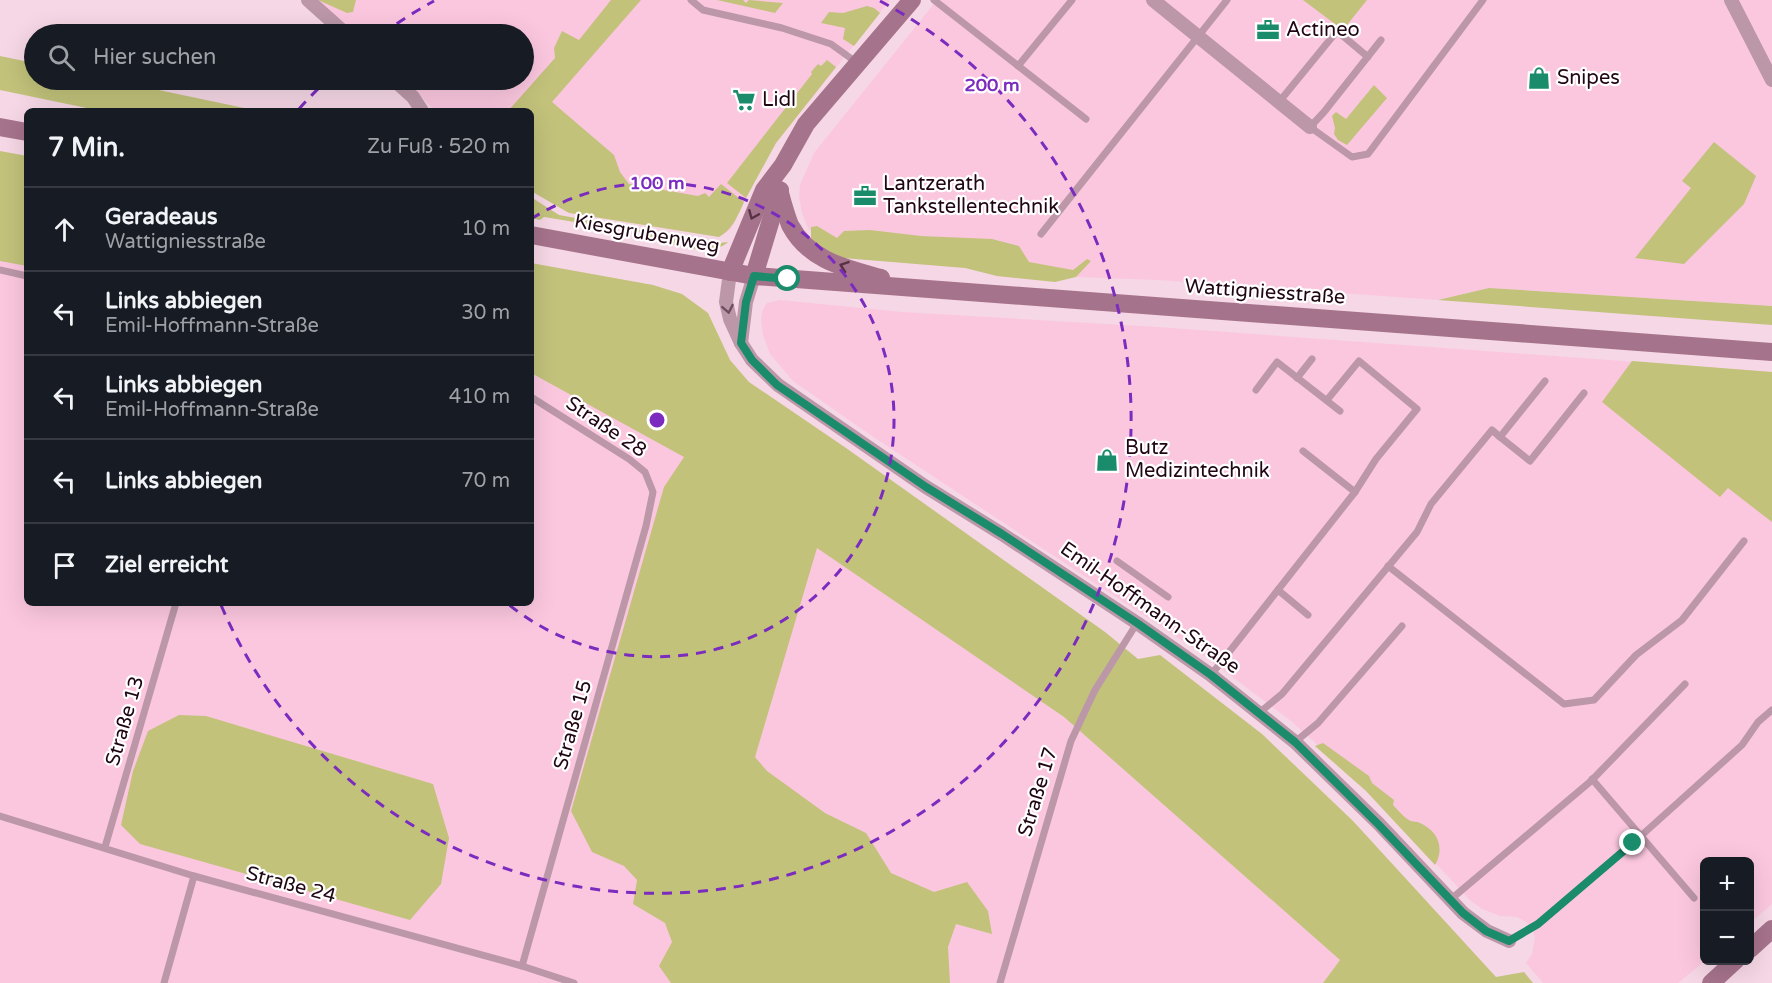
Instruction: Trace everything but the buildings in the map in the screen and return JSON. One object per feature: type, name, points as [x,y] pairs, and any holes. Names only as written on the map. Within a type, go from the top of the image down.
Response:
[{"type":"main road","name":"Emil-Hoffmann-Straße","points":[[730,272],[764,190],[783,165],[806,124],[912,0]]},
{"type":"main road","points":[[0,127],[24,131]]},
{"type":"main road","name":"Emil-Hoffmann-Straße","points":[[754,276],[780,193],[783,165]]},
{"type":"main road","points":[[780,193],[790,224],[804,246],[823,260],[921,288]]},
{"type":"main road","name":"Kiesgrubenweg","points":[[534,236],[754,276]]},
{"type":"main road","name":"Wattigniesstraße","points":[[754,276],[1772,352]]},
{"type":"main road","points":[[1754,945],[1772,929]]},
{"type":"main road","points":[[1711,983],[1731,965]]},
{"type":"street","points":[[308,0],[335,24]]},
{"type":"street","points":[[1153,0],[1310,126]]},
{"type":"street","points":[[1731,0],[1772,80]]},
{"type":"street","points":[[405,90],[420,108]]},
{"type":"street","name":"Emil-Hoffmann-Straße","points":[[730,272],[726,302],[730,319],[752,360],[777,385],[926,487],[1012,540],[1137,623],[1211,675],[1295,742],[1378,824],[1450,900],[1486,931],[1509,941]]},
{"type":"street","name":"Emil-Hoffmann-Straße","points":[[741,343],[746,302],[754,276]]},
{"type":"lane","points":[[691,0],[703,10],[771,25],[831,44],[858,64]]},
{"type":"lane","points":[[934,0],[1086,119]]},
{"type":"lane","points":[[1018,66],[1072,0]]},
{"type":"lane","points":[[1041,234],[1227,0]]},
{"type":"lane","points":[[1382,40],[1310,126],[1352,157],[1368,154],[1483,0]]},
{"type":"lane","points":[[1279,103],[1337,31],[1368,57]]},
{"type":"lane","points":[[0,270],[24,275]]},
{"type":"lane","points":[[1297,378],[1312,359]]},
{"type":"lane","points":[[1211,675],[1355,492],[1376,459],[1417,408],[1359,361],[1327,400]]},
{"type":"lane","points":[[1256,390],[1277,362],[1340,411]]},
{"type":"lane","points":[[1500,437],[1545,381]]},
{"type":"lane","points":[[1259,713],[1282,694],[1417,532],[1431,504],[1492,430],[1530,461],[1584,393]]},
{"type":"lane","name":"Straße 28","points":[[534,399],[629,459],[645,472],[653,492]]},
{"type":"lane","points":[[1303,451],[1355,492]]},
{"type":"lane","name":"Straße 15","points":[[522,966],[646,526],[653,492]]},
{"type":"lane","points":[[1388,566],[1564,704],[1594,700],[1636,655],[1682,620],[1744,541]]},
{"type":"lane","points":[[1117,561],[1168,597]]},
{"type":"lane","points":[[1278,590],[1308,615]]},
{"type":"lane","name":"Straße 13","points":[[105,847],[175,606]]},
{"type":"lane","name":"Straße 17","points":[[1000,983],[1071,741],[1095,690],[1137,623]]},
{"type":"lane","points":[[1295,742],[1318,723],[1402,626]]},
{"type":"lane","points":[[1450,900],[1592,779],[1685,684]]},
{"type":"lane","points":[[1509,941],[1538,924],[1640,836],[1742,744],[1758,722],[1772,710]]},
{"type":"lane","points":[[1592,779],[1694,898]]},
{"type":"lane","name":"Straße 24","points":[[0,816],[194,876],[522,966],[574,983]]},
{"type":"lane","points":[[164,983],[194,876]]},
{"type":"shaded area","points":[[318,0],[890,0],[776,143],[756,177],[731,229],[719,237],[597,201],[534,115],[534,108],[432,108],[415,90],[534,90],[534,24],[345,24]]},
{"type":"shaded area","points":[[318,0],[356,0],[353,12],[347,13]]},
{"type":"shaded area","points":[[611,0],[641,0],[552,102],[614,155],[620,172],[629,184],[698,196],[705,193],[709,197],[721,184],[744,202],[737,218],[724,234],[719,237],[569,213],[534,193],[534,108],[511,108],[527,90],[534,90],[534,82],[555,58],[554,48],[562,31],[579,40]]},
{"type":"shaded area","points":[[717,0],[743,0],[746,3],[749,0],[783,3],[775,13]]},
{"type":"shaded area","points":[[937,0],[1772,0],[1772,306],[1489,288],[1438,300],[1158,280],[1076,277],[818,240],[808,228],[799,197],[800,185],[814,153]]},
{"type":"shaded area","points":[[1303,0],[1367,0],[1343,30]]},
{"type":"shaded area","points":[[867,6],[880,13],[854,46],[843,39],[845,28],[821,23],[829,12],[843,13]]},
{"type":"shaded area","points":[[0,56],[24,61],[24,90],[158,90],[244,108],[87,108],[0,90]]},
{"type":"shaded area","points":[[827,60],[836,67],[776,143],[746,198],[727,183],[812,74],[811,72],[818,64],[821,66]]},
{"type":"shaded area","points":[[1374,85],[1387,98],[1347,145],[1338,140],[1334,134],[1332,116],[1336,112],[1346,119]]},
{"type":"shaded area","points":[[1714,142],[1756,176],[1744,204],[1684,264],[1635,258],[1691,188],[1682,181]]},
{"type":"shaded area","points":[[0,151],[24,155],[24,265],[0,261]]},
{"type":"shaded area","points":[[534,199],[559,215],[603,223],[607,230],[587,224],[544,217],[540,220],[534,219]]},
{"type":"shaded area","points":[[0,225],[24,231],[24,606],[534,606],[534,375],[685,457],[1064,717],[1340,960],[1323,983],[0,983]]},
{"type":"shaded area","points":[[817,226],[837,238],[844,231],[870,230],[921,236],[992,239],[1019,246],[1029,262],[1073,270],[1087,259],[1091,261],[1076,277],[1055,282],[997,276],[965,268],[843,258],[822,248],[811,238],[811,227]]},
{"type":"shaded area","points":[[637,230],[719,243],[728,242],[710,249],[686,248],[642,235]]},
{"type":"shaded area","points":[[534,264],[653,285],[682,294],[708,313],[730,360],[749,382],[1105,632],[1138,659],[1160,655],[1262,734],[1353,821],[1496,977],[1524,972],[1533,983],[1323,983],[1340,960],[1064,717],[817,548],[755,757],[767,771],[825,813],[866,833],[891,873],[934,892],[967,882],[988,911],[992,934],[956,924],[948,947],[950,983],[671,983],[659,966],[672,942],[665,923],[633,904],[637,880],[624,866],[592,852],[571,811],[664,487],[684,457],[534,375]]},
{"type":"shaded area","points":[[1489,288],[1772,306],[1772,325],[1438,300]]},
{"type":"shaded area","points":[[780,300],[902,312],[1158,327],[1772,372],[1772,904],[1754,920],[1754,857],[1700,857],[1700,965],[1678,983],[1543,983],[1526,963],[1532,954],[1535,937],[1532,928],[1517,917],[1500,916],[1482,909],[1470,900],[1363,786],[1291,721],[1195,649],[872,436],[793,381],[770,354],[763,335],[761,319],[767,303]]},
{"type":"shaded area","points":[[1632,361],[1772,372],[1772,522],[1728,488],[1720,497],[1602,402]]},
{"type":"shaded area","points":[[179,715],[206,716],[433,784],[449,838],[441,884],[410,920],[140,844],[121,825],[133,771],[148,731]]},
{"type":"shaded area","points":[[1323,743],[1369,776],[1372,783],[1394,800],[1393,805],[1406,818],[1426,826],[1435,835],[1439,852],[1435,865],[1366,791],[1315,746]]},
{"type":"place","name":"Actineo","points":[[1268,30]]},
{"type":"place","name":"Snipes","points":[[1539,78]]},
{"type":"place","name":"Lidl","points":[[744,100]]},
{"type":"place","name":"Lantzerath Tankstellentechnik","points":[[865,196]]},
{"type":"place","name":"Butz Medizintechnik","points":[[1107,460]]},
{"type":"route","points":[[788,279],[754,276],[746,302],[741,343],[752,360],[777,385],[926,487],[1137,623],[1211,675],[1295,742],[1336,781],[1463,913],[1486,931],[1509,941],[1538,924],[1633,843]]}]
